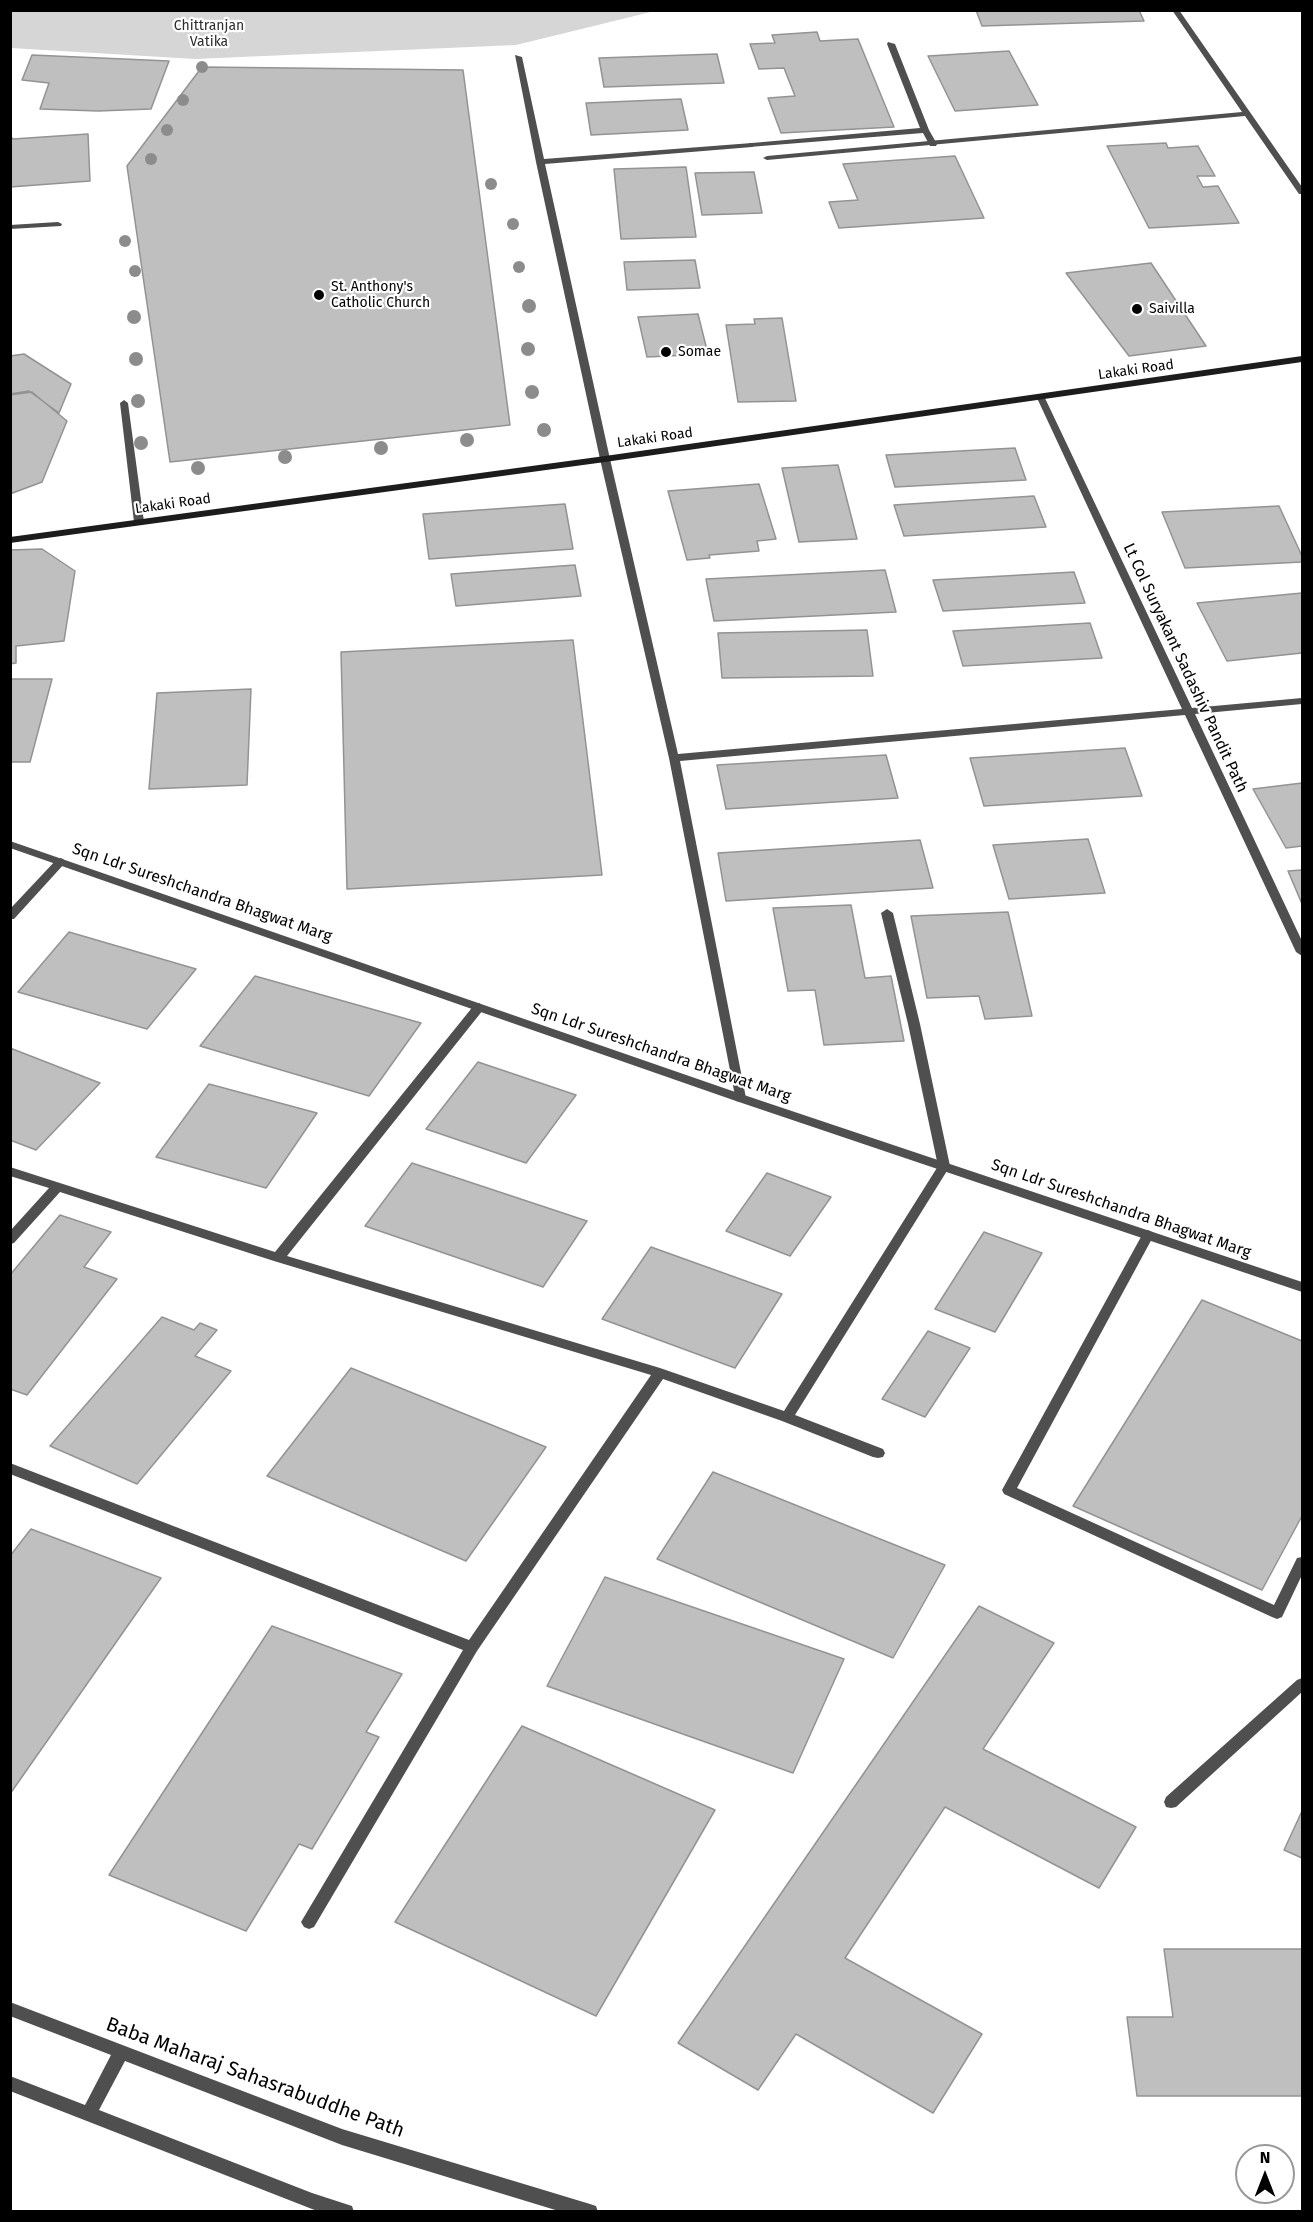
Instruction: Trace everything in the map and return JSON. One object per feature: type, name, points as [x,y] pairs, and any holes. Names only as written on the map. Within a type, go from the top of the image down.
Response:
[{"type":"main road","name":"Lakaki Road","points":[[10,540],[1041,398],[1302,359]]},
{"type":"street","points":[[1175,10],[1302,192]]},
{"type":"street","points":[[891,44],[925,130],[933,144]]},
{"type":"street","points":[[518,57],[605,459],[674,758],[740,1098]]},
{"type":"street","points":[[767,158],[1247,114]]},
{"type":"street","points":[[540,162],[925,130]]},
{"type":"street","points":[[10,228],[58,224]]},
{"type":"street","name":"Lt Col Suryakant Sadashiv Pandit Path","points":[[1041,398],[1302,952]]},
{"type":"street","points":[[124,403],[140,522]]},
{"type":"street","points":[[674,758],[1302,701]]},
{"type":"street","name":"Sqn Ldr Sureshchandra Bhagwat Marg","points":[[10,844],[740,1098],[1302,1287]]},
{"type":"street","points":[[10,916],[61,861]]},
{"type":"street","points":[[787,1417],[944,1166],[914,1024],[887,913]]},
{"type":"street","points":[[278,1258],[479,1007]]},
{"type":"street","points":[[10,1171],[278,1258],[660,1373],[787,1417],[878,1453]]},
{"type":"street","points":[[10,1240],[58,1186]]},
{"type":"street","points":[[1149,1235],[1010,1490],[1277,1613],[1302,1562]]},
{"type":"street","points":[[309,1922],[472,1647],[660,1373]]},
{"type":"street","points":[[10,1468],[472,1647]]},
{"type":"street","points":[[1171,1802],[1302,1684]]},
{"type":"street","name":"Baba Maharaj Sahasrabuddhe Path","points":[[10,2009],[342,2137],[590,2211]]},
{"type":"street","points":[[89,2113],[121,2052]]},
{"type":"street","points":[[10,2083],[312,2201],[346,2211]]},
{"type":"green space","name":"Chittranjan Vatika","points":[[10,11],[655,11],[516,45],[195,59],[11,48]]},
{"type":"building","points":[[976,10],[1139,10],[1144,21],[982,26]]},
{"type":"building","points":[[817,32],[820,41],[858,39],[894,127],[781,133],[768,98],[795,96],[784,68],[759,69],[750,44],[775,43],[772,35]]},
{"type":"building","points":[[1009,51],[1038,105],[955,111],[928,56]]},
{"type":"building","points":[[717,54],[724,83],[604,87],[599,58]]},
{"type":"building","points":[[32,55],[169,61],[151,109],[98,111],[40,109],[49,83],[22,80]]},
{"type":"building","name":"St. Anthony's Catholic Church","points":[[202,67],[463,70],[510,425],[170,462],[127,166]]},
{"type":"building","points":[[681,99],[688,130],[591,135],[586,103]]},
{"type":"building","points":[[88,134],[90,181],[10,187],[10,136],[13,139]]},
{"type":"building","points":[[1166,143],[1168,148],[1198,146],[1215,176],[1197,176],[1203,187],[1218,186],[1239,223],[1149,228],[1107,146]]},
{"type":"building","points":[[955,156],[984,218],[839,228],[829,202],[858,200],[843,164]]},
{"type":"building","points":[[686,167],[696,237],[621,239],[614,169]]},
{"type":"building","points":[[754,172],[762,213],[702,215],[695,173]]},
{"type":"building","points":[[695,260],[700,288],[627,290],[624,262]]},
{"type":"building","name":"Saivilla","points":[[1151,263],[1206,346],[1129,356],[1066,273]]},
{"type":"building","points":[[698,314],[708,354],[647,357],[638,317]]},
{"type":"building","points":[[782,318],[796,401],[738,402],[726,325],[755,324],[754,319]]},
{"type":"building","points":[[24,354],[71,384],[59,413],[29,391],[10,394],[10,356]]},
{"type":"building","points":[[32,392],[67,421],[42,482],[10,494],[10,395]]},
{"type":"building","points":[[1015,448],[1026,480],[895,487],[886,455]]},
{"type":"building","points":[[838,465],[857,539],[799,542],[782,468]]},
{"type":"building","points":[[759,484],[776,539],[757,541],[759,551],[709,555],[710,558],[687,560],[668,491]]},
{"type":"building","points":[[1034,496],[1046,527],[904,536],[894,505]]},
{"type":"building","points":[[565,504],[573,549],[429,559],[423,514]]},
{"type":"building","points":[[1279,506],[1302,556],[1302,562],[1185,568],[1162,512]]},
{"type":"building","points":[[42,549],[75,571],[64,641],[16,646],[16,663],[10,664],[10,550]]},
{"type":"building","points":[[575,565],[581,596],[456,606],[451,574]]},
{"type":"building","points":[[885,570],[896,612],[714,621],[706,579]]},
{"type":"building","points":[[1074,572],[1085,603],[943,611],[933,580]]},
{"type":"building","points":[[1302,593],[1302,653],[1227,661],[1197,603]]},
{"type":"building","points":[[1090,623],[1102,658],[963,666],[953,631]]},
{"type":"building","points":[[867,630],[873,676],[722,678],[718,633]]},
{"type":"building","points":[[573,640],[602,875],[347,889],[341,652]]},
{"type":"building","points":[[10,679],[52,679],[30,762],[10,762]]},
{"type":"building","points":[[251,689],[247,785],[149,789],[157,693]]},
{"type":"building","points":[[1125,748],[1142,796],[984,806],[970,758]]},
{"type":"building","points":[[886,755],[898,798],[726,809],[717,765]]},
{"type":"building","points":[[1302,783],[1302,846],[1286,848],[1253,789]]},
{"type":"building","points":[[1088,839],[1105,893],[1009,899],[993,845]]},
{"type":"building","points":[[920,840],[933,888],[726,901],[718,853]]},
{"type":"building","points":[[1302,870],[1302,904],[1288,871]]},
{"type":"building","points":[[851,905],[865,978],[891,976],[904,1041],[824,1045],[815,990],[788,991],[773,908]]},
{"type":"building","points":[[1008,912],[1032,1016],[985,1019],[979,996],[927,998],[911,916]]},
{"type":"building","points":[[69,932],[196,969],[147,1029],[18,992]]},
{"type":"building","points":[[255,976],[421,1023],[369,1096],[200,1046]]},
{"type":"building","points":[[10,1048],[100,1083],[36,1150],[10,1140]]},
{"type":"building","points":[[478,1062],[576,1095],[526,1163],[426,1129]]},
{"type":"building","points":[[209,1084],[317,1113],[266,1188],[156,1157]]},
{"type":"building","points":[[412,1163],[587,1221],[543,1287],[365,1226]]},
{"type":"building","points":[[767,1173],[831,1197],[790,1256],[726,1231]]},
{"type":"building","points":[[60,1215],[111,1232],[84,1267],[117,1279],[27,1395],[10,1389],[10,1275]]},
{"type":"building","points":[[984,1232],[1042,1253],[995,1332],[935,1309]]},
{"type":"building","points":[[651,1247],[782,1294],[735,1368],[602,1319]]},
{"type":"building","points":[[1202,1300],[1302,1341],[1302,1516],[1262,1590],[1073,1506]]},
{"type":"building","points":[[162,1317],[194,1330],[200,1323],[217,1330],[195,1356],[231,1371],[137,1484],[50,1446]]},
{"type":"building","points":[[928,1331],[970,1348],[925,1417],[882,1399]]},
{"type":"building","points":[[351,1368],[546,1447],[466,1561],[267,1476]]},
{"type":"building","points":[[713,1472],[945,1565],[893,1658],[657,1559]]},
{"type":"building","points":[[31,1529],[161,1578],[10,1794],[10,1556]]},
{"type":"building","points":[[605,1577],[844,1659],[793,1773],[547,1686]]},
{"type":"building","points":[[979,1606],[1054,1643],[983,1749],[1136,1827],[1099,1888],[945,1807],[845,1958],[982,2034],[933,2113],[796,2034],[758,2090],[678,2043]]},
{"type":"building","points":[[272,1626],[402,1674],[366,1732],[379,1737],[312,1849],[299,1844],[246,1931],[109,1875]]},
{"type":"building","points":[[522,1726],[715,1810],[596,2016],[395,1922]]},
{"type":"building","points":[[1302,1811],[1302,1858],[1284,1850]]},
{"type":"building","points":[[1164,1949],[1302,1949],[1302,2096],[1137,2096],[1127,2017],[1173,2017]]},
{"type":"place","name":"St. Anthony's Catholic Church","points":[[319,295]]},
{"type":"place","name":"Saivilla","points":[[1137,309]]},
{"type":"place","name":"Somae","points":[[666,352]]}]
